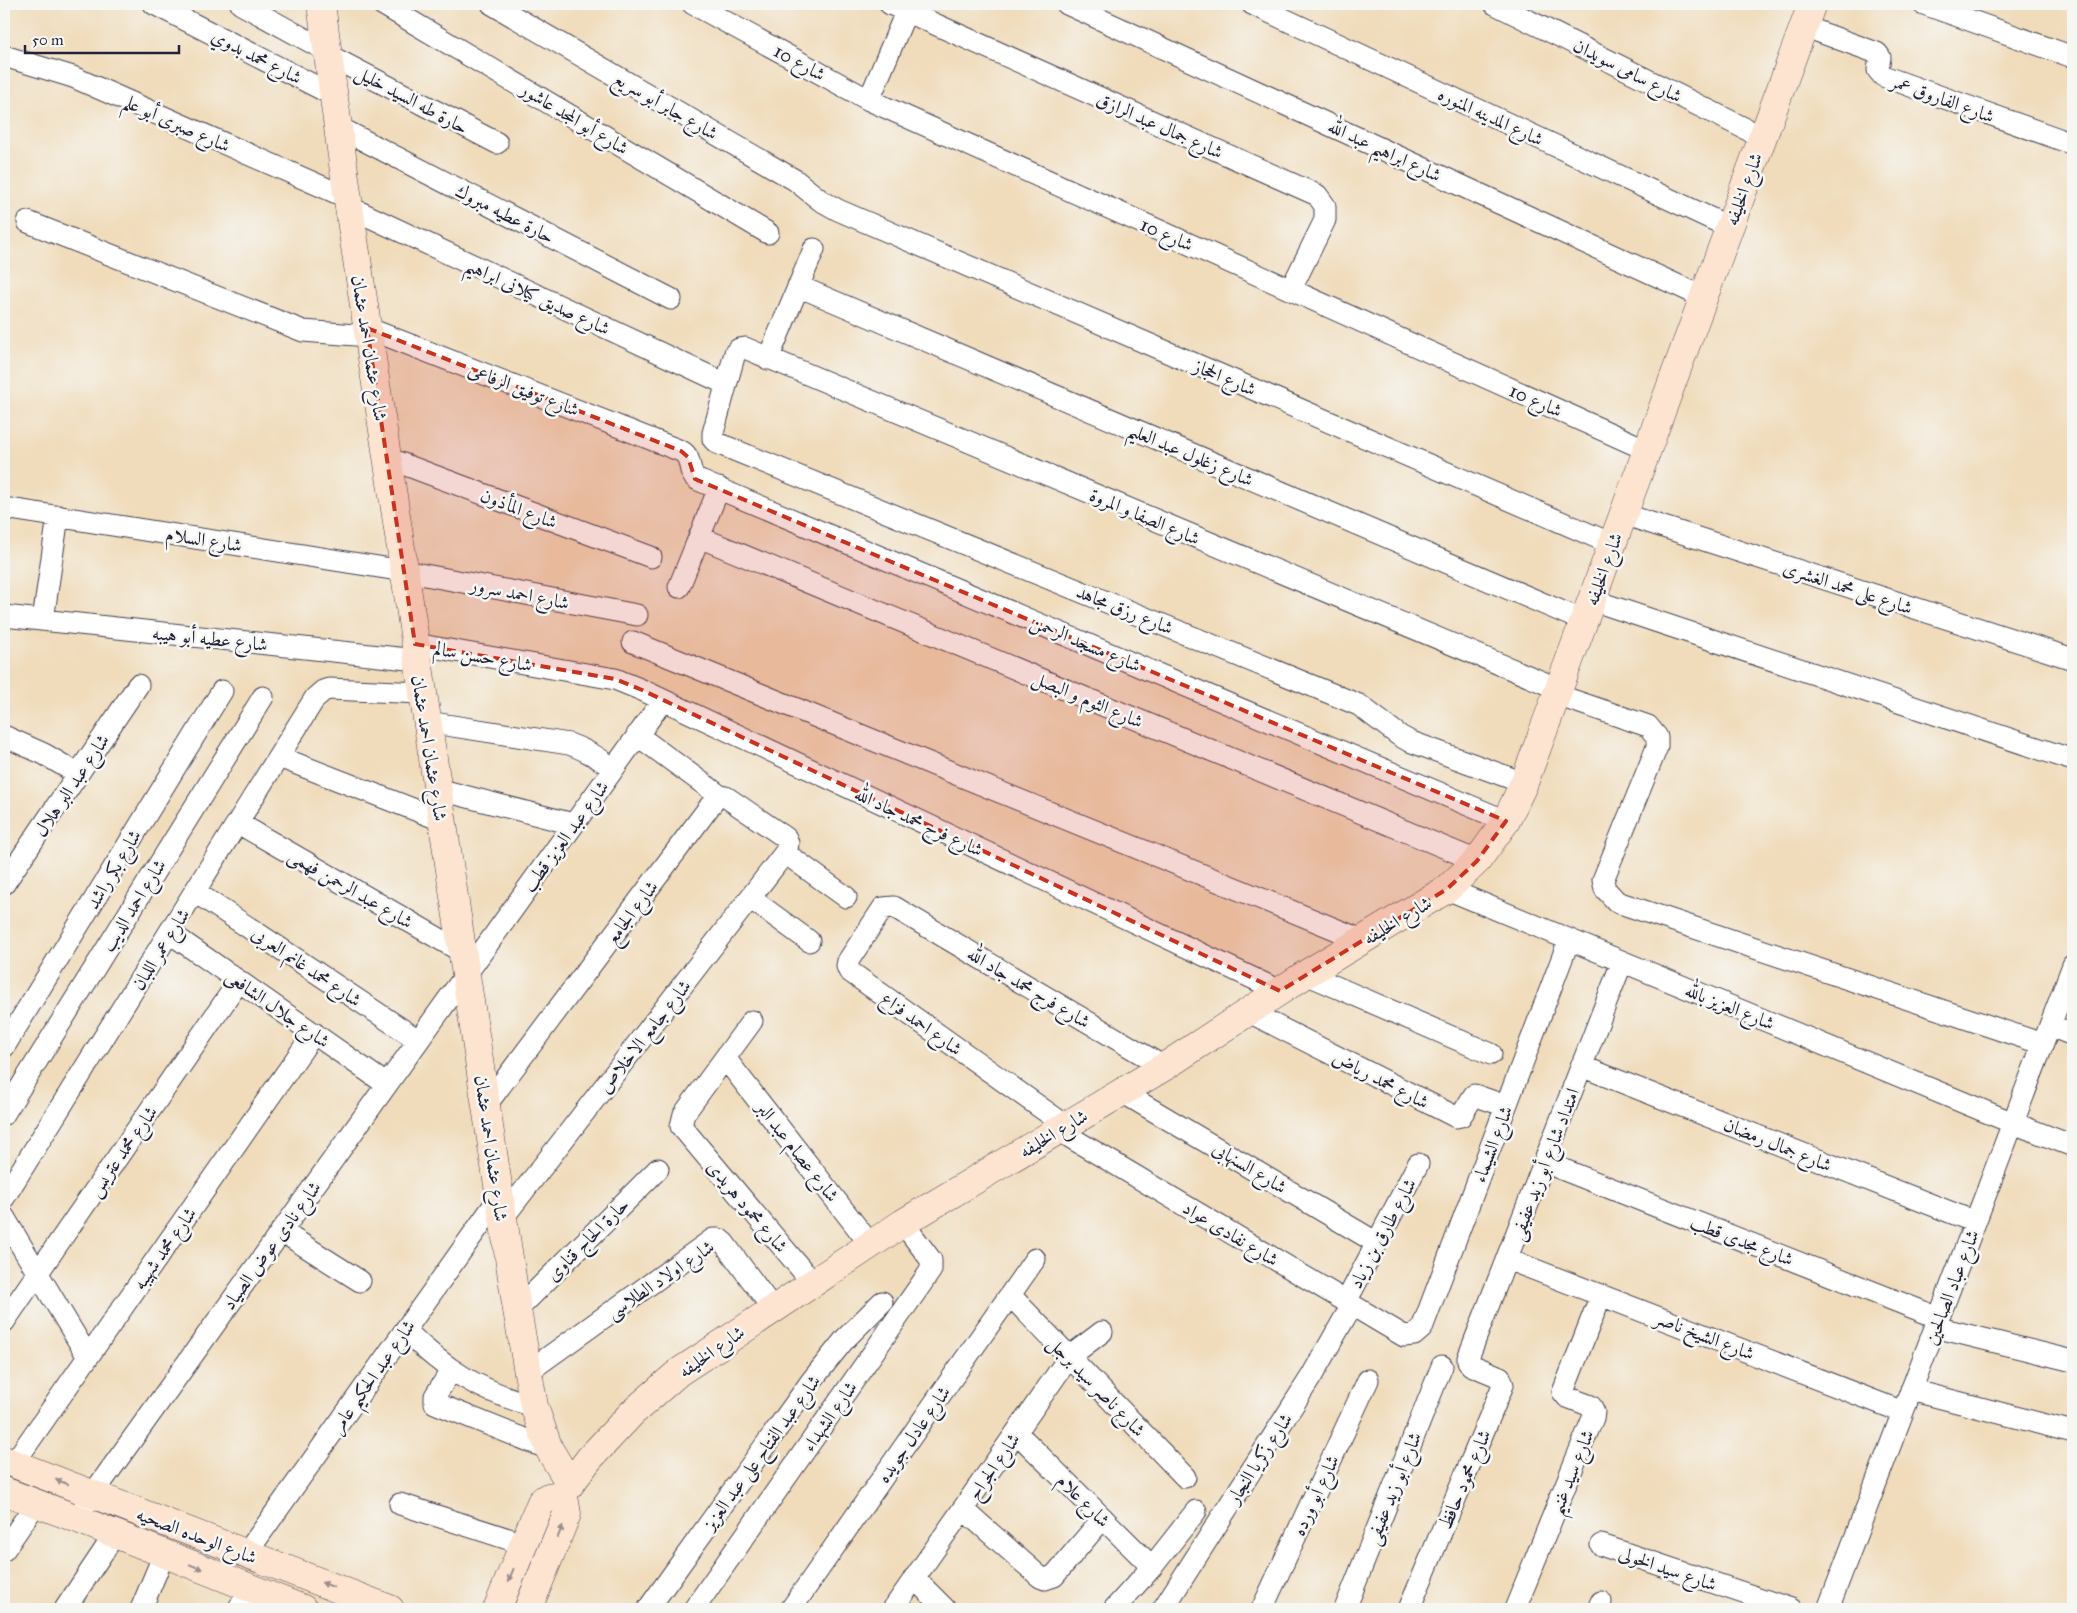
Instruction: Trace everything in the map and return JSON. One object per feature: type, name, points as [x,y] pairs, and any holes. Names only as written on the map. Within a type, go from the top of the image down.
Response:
[{"type":"main road","name":"شارع عثمان احمد عثمان","points":[[321,4],[348,203],[517,1310],[534,1406],[565,1491]]},
{"type":"main road","name":"شارع الخليفه","points":[[565,1491],[610,1435],[679,1372],[903,1223],[1164,1067],[1306,974],[1447,889],[1477,861],[1506,821],[1524,783],[1807,15]]},
{"type":"main road","name":"شارع الوحده الصحيه","points":[[9,1462],[390,1609]]},
{"type":"main road","name":"شارع الوحده الصحيه","points":[[4,1491],[37,1502],[164,1554],[245,1599],[303,1609]]},
{"type":"main road","points":[[497,1609],[541,1502],[550,1496],[565,1491],[567,1514],[528,1609]]},
{"type":"street","name":"شارع محمد بدوي","points":[[154,4],[334,95]]},
{"type":"street","name":"حارة طه السيد خليل","points":[[241,4],[328,53],[497,143]]},
{"type":"street","name":"شارع أبو المجد عاشور","points":[[382,4],[768,233]]},
{"type":"street","name":"شارع جابر أبو سريع","points":[[492,4],[786,175],[820,200],[838,210]]},
{"type":"street","name":"شارع 10","points":[[693,4],[869,100],[1647,450]]},
{"type":"street","points":[[869,100],[898,8],[919,9],[926,4]]},
{"type":"street","name":"شارع ابراهيم عبد الله","points":[[1067,4],[1703,297]]},
{"type":"street","name":"شارع المدينه المنوره","points":[[1252,4],[1729,227]]},
{"type":"street","name":"شارع سامى سويدان","points":[[1495,4],[1762,137]]},
{"type":"street","points":[[1924,4],[2073,57]]},
{"type":"street","name":"شارع جمال عبد الرازق","points":[[898,8],[1317,195],[1325,206],[1325,220],[1291,290]]},
{"type":"street","name":"شارع الفاروق عمر","points":[[1807,15],[1877,53],[1880,57],[1878,70],[1883,76],[2073,144]]},
{"type":"street","name":"شارع صبرى أبو علم","points":[[4,56],[29,62],[72,77],[348,203]]},
{"type":"street","name":"حارة عطيه مبروك","points":[[338,127],[671,299]]},
{"type":"street","name":"شارع صديق كيلانى ابراهيم","points":[[348,203],[726,384]]},
{"type":"street","name":"شارع الحجاز","points":[[838,210],[1612,544]]},
{"type":"street","name":"شارع توفيق الرفاعى","points":[[28,222],[303,331],[368,332],[681,451]]},
{"type":"street","points":[[768,358],[814,249]]},
{"type":"street","name":"شارع زغلول عبد العليم","points":[[798,286],[1588,610],[2073,760]]},
{"type":"street","name":"شارع الصفا و المروة","points":[[726,384],[734,356],[739,349],[745,348],[1558,692],[1648,726],[1657,737],[1656,747],[1604,880],[1605,889],[1617,902],[2047,1035]]},
{"type":"street","name":"شارع رزق مجاهد","points":[[726,384],[713,433],[713,439],[719,444],[1359,705],[1409,741],[1524,783]]},
{"type":"street","name":"شارع مسجد الرحمن","points":[[681,451],[688,456],[690,471],[695,479],[1506,821]]},
{"type":"street","name":"شارع المأذون","points":[[387,458],[651,557]]},
{"type":"street","points":[[679,587],[719,488]]},
{"type":"street","name":"شارع السلام","points":[[4,508],[404,571]]},
{"type":"street","name":"شارع على محمد الغشرى","points":[[1623,514],[2073,659]]},
{"type":"street","points":[[43,620],[58,516]]},
{"type":"street","name":"شارع الثوم و البصل","points":[[699,537],[1477,861]]},
{"type":"street","name":"شارع احمد سرور","points":[[404,571],[637,615]]},
{"type":"street","name":"شارع عطيه أبو هيبه","points":[[4,616],[416,652]]},
{"type":"street","points":[[633,642],[1362,940]]},
{"type":"street","name":"شارع حسن سالم","points":[[416,652],[552,668]]},
{"type":"street","name":"شارع فرح محمد جاد الله","points":[[552,668],[615,679],[663,700],[1280,991]]},
{"type":"street","name":"شارع عبد البر هلال","points":[[4,884],[138,685]]},
{"type":"street","name":"شارع عمر اللبان","points":[[4,1198],[315,698],[328,689],[422,693]]},
{"type":"street","name":"شارع بكر راشد","points":[[4,1047],[222,691]]},
{"type":"street","name":"شارع احمد الديب","points":[[4,1114],[263,696]]},
{"type":"street","name":"شارع عبد العزيز قطب","points":[[465,963],[573,824],[663,700]]},
{"type":"street","points":[[426,722],[568,744],[585,749],[600,758],[612,769]]},
{"type":"street","points":[[637,735],[720,796],[726,797],[786,838],[788,847],[785,853],[846,897]]},
{"type":"street","points":[[4,736],[44,754],[78,774]]},
{"type":"street","points":[[279,757],[441,820]]},
{"type":"street","points":[[437,789],[573,824]]},
{"type":"street","name":"شارع الجامع","points":[[486,1105],[716,798],[720,796]]},
{"type":"street","name":"شارع عبد الرحمن فهمى","points":[[238,824],[465,963]]},
{"type":"street","name":"شارع جامع الاخلاص","points":[[501,1208],[785,853]]},
{"type":"street","name":"شارع العزيز بالله","points":[[1447,889],[2013,1123],[2073,1146]]},
{"type":"street","name":"شارع محمد غانم العربى","points":[[195,892],[418,1040]]},
{"type":"street","points":[[750,898],[810,941]]},
{"type":"street","name":"شارع احمد فزاع","points":[[894,907],[886,906],[880,910],[848,961],[849,971],[1062,1128]]},
{"type":"street","name":"شارع فرج محمد جاد الله","points":[[894,907],[1164,1067]]},
{"type":"street","name":"شارع جلال الشافعى","points":[[170,933],[386,1084]]},
{"type":"street","name":"شارع الشيماء","points":[[1404,1336],[1414,1335],[1422,1328],[1569,940]]},
{"type":"street","name":"امتداد شارع أبو زيد عفيفى","points":[[1471,1366],[1468,1358],[1622,962]]},
{"type":"street","name":"شارع نادى عوض الصياد","points":[[76,1518],[418,1040],[465,963]]},
{"type":"street","name":"شارع عباد الصالحين","points":[[1828,1609],[2073,965]]},
{"type":"street","points":[[1306,974],[1491,1054]]},
{"type":"street","name":"شارع محمد عتريس","points":[[4,1322],[239,981]]},
{"type":"street","name":"شارع محمد رياض","points":[[1249,1012],[1456,1117],[1461,1116],[1473,1095],[1506,1106]]},
{"type":"street","points":[[725,1058],[752,1021]]},
{"type":"street","name":"شارع محمد شهيبه","points":[[9,1462],[88,1357],[314,1034]]},
{"type":"street","points":[[2047,1035],[2073,1035]]},
{"type":"street","name":"شارع محمود هريدى","points":[[725,1058],[684,1114],[681,1122],[683,1130],[812,1282]]},
{"type":"street","name":"شارع عصام عبد البر","points":[[725,1058],[870,1244]]},
{"type":"street","name":"شارع جمال رمضان","points":[[1581,1066],[1975,1222]]},
{"type":"street","name":"شارع السنهابى","points":[[1122,1092],[1377,1243]]},
{"type":"street","name":"شارع نفادى عواد","points":[[1062,1128],[1404,1336]]},
{"type":"street","name":"شارع مجدى قطب","points":[[1544,1162],[1937,1322],[2073,1361]]},
{"type":"street","name":"شارع طارق بن زياد","points":[[1349,1304],[1377,1243],[1418,1164]]},
{"type":"street","name":"حارة الحاج قناوى","points":[[517,1310],[658,1169]]},
{"type":"street","name":"شارع عبد الحكيم عامر","points":[[246,1554],[405,1330],[501,1208]]},
{"type":"street","points":[[4,1217],[88,1357]]},
{"type":"street","name":"شارع الشهداء","points":[[694,1609],[931,1270],[931,1260],[903,1223]]},
{"type":"street","points":[[281,1231],[360,1281]]},
{"type":"street","name":"شارع اولاد الطلاسى","points":[[529,1371],[713,1239],[719,1239],[724,1243],[773,1308]]},
{"type":"street","name":"شارع عادل جويده","points":[[791,1609],[1035,1259]]},
{"type":"street","name":"شارع الشيخ ناصر","points":[[1507,1259],[1903,1412]]},
{"type":"street","name":"شارع ناصر سيد برجل","points":[[1010,1295],[1185,1478]]},
{"type":"street","name":"شارع سيد غنيم","points":[[1515,1609],[1593,1418],[1594,1412],[1591,1406],[1567,1397],[1563,1392],[1601,1295]]},
{"type":"street","name":"شارع عبد الفتاح على عبد العزيز","points":[[648,1609],[812,1380],[845,1339],[882,1302]]},
{"type":"street","name":"شارع زكريا النجار","points":[[1162,1609],[1311,1377],[1349,1304]]},
{"type":"street","points":[[405,1330],[427,1352],[476,1386],[502,1397],[534,1406]]},
{"type":"street","name":"شارع الجراح","points":[[893,1609],[1070,1357],[1102,1332]]},
{"type":"street","name":"شارع أبو زيد عفيفى","points":[[1345,1609],[1442,1366]]},
{"type":"street","name":"شارع محمود حافظ","points":[[1409,1609],[1502,1386],[1502,1379],[1498,1375],[1471,1366]]},
{"type":"street","points":[[452,1371],[434,1397],[435,1402],[549,1450]]},
{"type":"street","name":"شارع أبو ورده","points":[[1262,1609],[1368,1380]]},
{"type":"street","points":[[1911,1390],[2073,1432]]},
{"type":"street","name":"شارع علام","points":[[1017,1433],[1152,1567]]},
{"type":"street","points":[[4,1550],[37,1502]]},
{"type":"street","points":[[400,1504],[524,1544]]},
{"type":"street","points":[[963,1509],[1040,1577],[1045,1579],[1054,1576],[1103,1518]]},
{"type":"street","points":[[1114,1609],[1152,1567],[1196,1511]]},
{"type":"street","points":[[65,1609],[115,1534]]},
{"type":"street","name":"شارع سيد الخولى","points":[[1601,1545],[1791,1609]]},
{"type":"street","points":[[141,1609],[164,1554]]},
{"type":"street","points":[[914,1578],[946,1609]]},
{"type":"highlighted area","points":[[367,328],[681,451],[688,457],[695,479],[1506,821],[1477,861],[1447,889],[1280,991],[642,690],[615,679],[415,644]]}]
